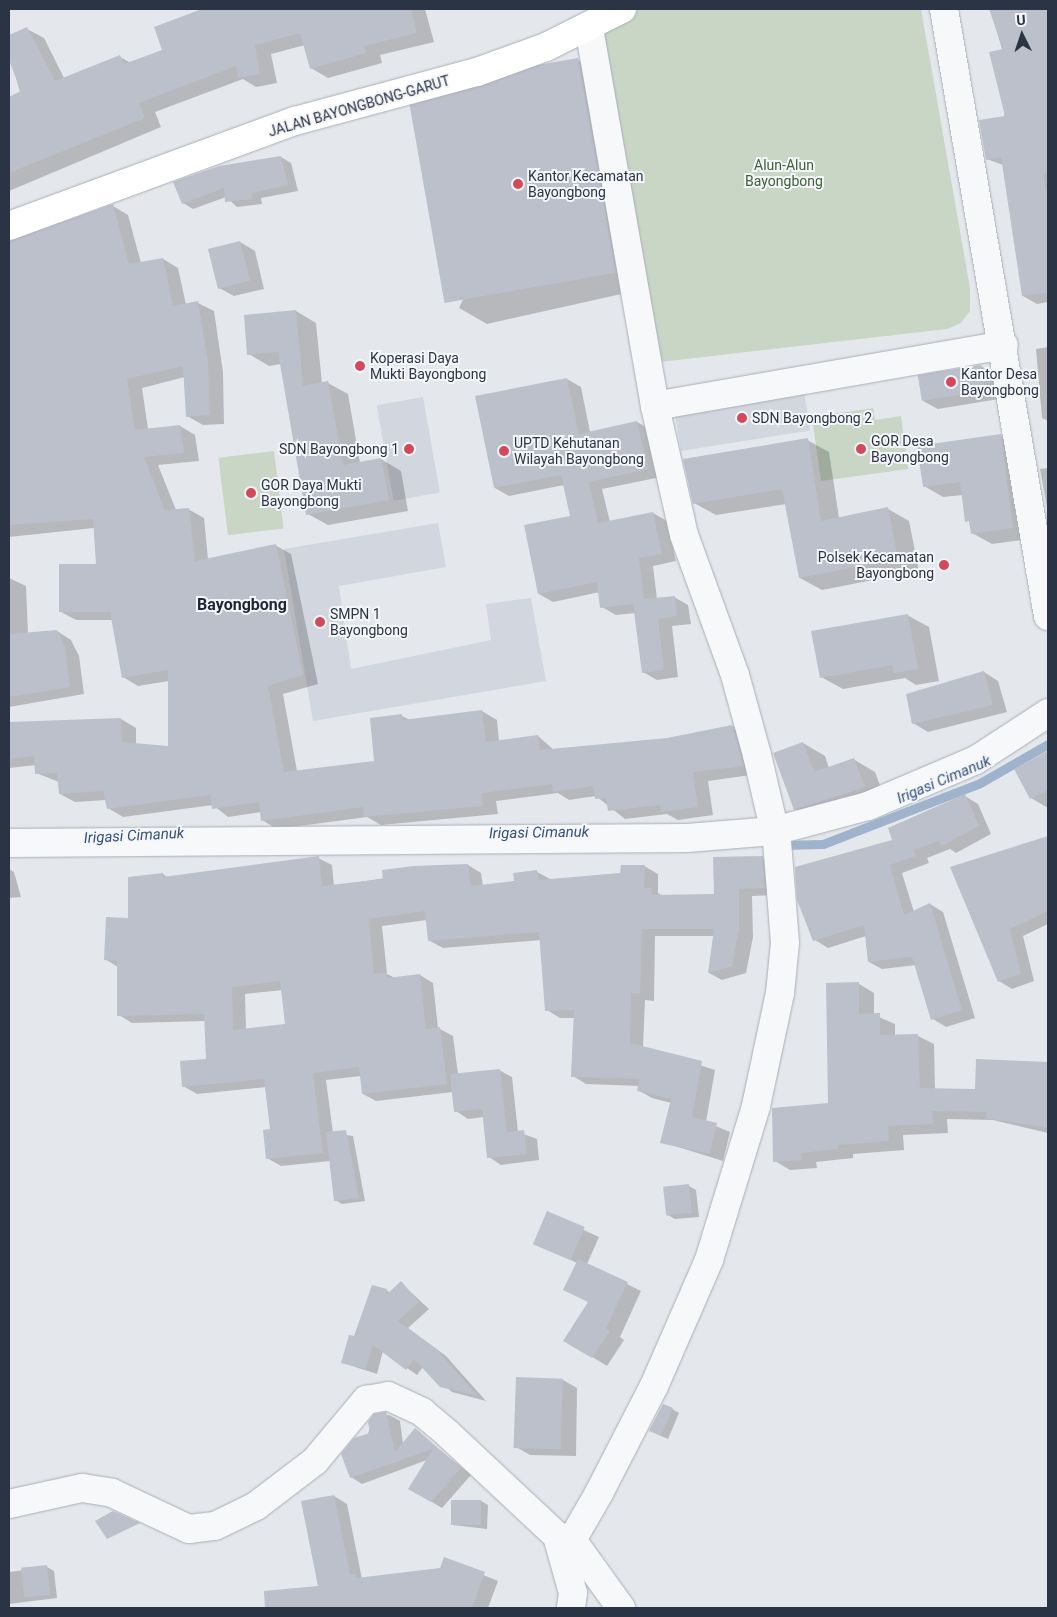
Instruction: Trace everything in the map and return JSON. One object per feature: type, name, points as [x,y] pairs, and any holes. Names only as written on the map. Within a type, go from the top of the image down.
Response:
[{"type":"main road","name":"JALAN BAYONGBONG-GARUT","points":[[9,226],[295,121],[478,72],[589,27],[622,9]]},
{"type":"street","points":[[944,9],[1004,346],[1048,616]]},
{"type":"street","points":[[571,1608],[574,1593],[564,1538],[654,1386],[709,1260],[739,1171],[780,993],[785,928],[781,872],[775,836],[735,675],[684,535],[655,406],[589,27]]},
{"type":"street","points":[[655,406],[1004,346]]},
{"type":"street","points":[[9,843],[775,836],[868,806],[976,760],[1048,713]]},
{"type":"street","points":[[9,1504],[82,1488],[112,1493],[189,1529],[215,1526],[256,1506],[315,1461],[366,1400],[388,1396],[422,1412],[564,1538],[622,1608]]},
{"type":"shaded area","name":"SDN Bayongbong 2","points":[[803,384],[810,430],[681,451],[674,404]]},
{"type":"shaded area","name":"SDN Bayongbong 1","points":[[423,397],[440,493],[394,501],[377,405]]},
{"type":"shaded area","name":"SMPN 1 Bayongbong","points":[[438,523],[446,567],[339,586],[351,669],[491,640],[486,604],[531,598],[546,681],[313,721],[284,549]]},
{"type":"green space","name":"Alun-Alun Bayongbong","points":[[614,9],[921,9],[970,288],[970,311],[961,323],[947,329],[660,362],[584,25]]},
{"type":"green space","name":"GOR Desa Bayongbong","points":[[873,408],[875,420],[901,416],[908,469],[821,481],[812,417]]},
{"type":"green space","name":"GOR Daya Mukti Bayongbong","points":[[274,451],[284,528],[228,535],[218,458]]},
{"type":"building","points":[[202,9],[411,9],[417,33],[364,46],[366,53],[310,69],[300,33],[255,45],[260,74],[238,78],[236,66],[139,103],[145,118],[9,173],[9,97],[21,91],[9,60],[9,35],[27,27],[55,81],[120,55],[124,64],[162,50],[154,27]]},
{"type":"building","points":[[989,9],[1048,9],[1048,173],[1043,174],[1048,201],[1048,293],[1022,296],[1001,157],[986,160],[979,120],[1005,116],[989,52],[1003,49]]},
{"type":"building","name":"Kantor Kecamatan Bayongbong","points":[[578,58],[616,273],[444,303],[407,88]]},
{"type":"building","points":[[281,156],[288,185],[252,193],[252,199],[225,202],[224,188],[182,204],[173,182],[219,166]]},
{"type":"building","points":[[113,204],[129,264],[163,258],[173,306],[198,301],[208,363],[210,415],[186,417],[183,366],[127,379],[135,430],[180,425],[184,453],[144,457],[165,510],[189,508],[195,561],[276,544],[303,675],[268,686],[284,772],[374,761],[370,718],[402,714],[403,720],[482,710],[486,742],[538,735],[540,750],[667,738],[732,725],[744,766],[693,772],[698,807],[661,812],[660,805],[608,811],[606,798],[595,799],[593,786],[553,792],[552,784],[482,793],[483,806],[364,817],[363,807],[261,821],[259,802],[212,809],[210,795],[107,809],[103,791],[59,794],[57,773],[35,774],[34,756],[9,759],[9,722],[121,718],[122,742],[168,746],[168,670],[122,678],[110,612],[59,612],[59,564],[96,564],[93,519],[9,525],[9,241]]},
{"type":"building","points":[[240,241],[250,281],[218,289],[208,249]]},
{"type":"building","points":[[296,310],[303,386],[328,381],[343,465],[381,458],[389,500],[306,515],[278,352],[247,355],[244,315]]},
{"type":"building","name":"Kantor Desa Bayongbong","points":[[981,365],[985,391],[922,401],[918,375]]},
{"type":"building","points":[[567,378],[579,434],[637,421],[648,469],[589,482],[598,523],[653,512],[662,554],[639,558],[644,599],[675,596],[677,616],[658,619],[664,670],[642,673],[633,604],[600,608],[597,582],[538,594],[524,525],[570,516],[561,475],[494,488],[475,396]]},
{"type":"building","points":[[1001,434],[1013,528],[971,534],[969,521],[965,522],[960,482],[923,487],[917,446]]},
{"type":"building","points":[[808,438],[821,521],[888,507],[898,559],[799,578],[782,489],[693,504],[683,459]]},
{"type":"building","points":[[908,614],[918,669],[894,673],[892,665],[820,678],[811,631]]},
{"type":"building","points":[[57,630],[65,647],[70,687],[9,697],[9,634]]},
{"type":"building","points":[[984,671],[993,705],[912,724],[906,694]]},
{"type":"building","points":[[803,742],[814,772],[854,758],[865,787],[794,810],[773,753]]},
{"type":"building","points":[[1048,751],[1048,790],[1030,799],[1014,769]]},
{"type":"building","points":[[965,794],[979,826],[941,846],[939,841],[914,850],[916,856],[890,865],[904,915],[930,903],[962,1010],[931,1020],[912,957],[868,962],[864,925],[813,941],[797,900],[795,867],[892,840],[888,828]]},
{"type":"building","points":[[1048,836],[1048,911],[1010,929],[1021,974],[998,982],[950,867]]},
{"type":"building","points":[[319,856],[322,886],[383,879],[382,870],[414,866],[468,864],[471,886],[514,881],[513,873],[537,870],[539,880],[620,873],[621,865],[645,865],[644,888],[652,888],[651,895],[714,894],[713,857],[763,856],[765,888],[739,889],[739,929],[732,966],[708,973],[714,929],[642,929],[640,994],[631,993],[630,1043],[702,1061],[692,1117],[717,1123],[710,1154],[660,1143],[671,1099],[637,1091],[639,1079],[571,1077],[574,1010],[545,1011],[539,932],[428,941],[425,911],[369,919],[374,974],[387,972],[387,978],[420,974],[426,1029],[440,1027],[447,1084],[362,1094],[359,1067],[313,1073],[323,1153],[266,1159],[263,1130],[270,1129],[264,1079],[182,1087],[180,1061],[206,1059],[204,1014],[117,1016],[117,961],[104,960],[106,917],[128,918],[128,877],[163,873],[163,877]],"holes":[[[280,981],[285,1024],[233,1030],[232,987]]]},
{"type":"building","points":[[859,982],[859,1014],[880,1013],[880,1035],[918,1034],[920,1088],[975,1089],[976,1059],[1048,1062],[1048,1128],[986,1118],[987,1112],[932,1111],[933,1124],[888,1126],[889,1141],[838,1145],[838,1149],[801,1153],[802,1160],[773,1162],[772,1108],[828,1103],[826,983]]},
{"type":"building","points":[[500,1069],[507,1132],[524,1130],[527,1154],[487,1158],[482,1109],[454,1112],[450,1074]]},
{"type":"building","points":[[346,1130],[359,1198],[334,1201],[326,1132]]},
{"type":"building","points":[[689,1184],[692,1213],[666,1216],[663,1187]]},
{"type":"building","points":[[547,1211],[585,1227],[571,1260],[533,1244]]},
{"type":"building","points":[[578,1259],[628,1282],[606,1328],[610,1331],[592,1358],[563,1341],[588,1302],[563,1290]]},
{"type":"building","points":[[401,1281],[419,1302],[398,1321],[435,1348],[478,1396],[440,1387],[414,1359],[406,1370],[373,1345],[366,1369],[341,1363],[349,1335],[354,1336],[372,1285],[387,1289],[386,1295]]},
{"type":"building","points":[[516,1377],[563,1379],[560,1450],[514,1448]]},
{"type":"building","points":[[663,1404],[673,1408],[661,1436],[649,1431]]},
{"type":"building","points":[[386,1412],[395,1452],[415,1428],[461,1468],[431,1502],[408,1489],[433,1449],[350,1478],[341,1454],[354,1438],[370,1433],[368,1422],[374,1414]]},
{"type":"building","points":[[334,1495],[350,1574],[356,1574],[357,1578],[440,1568],[444,1557],[485,1572],[472,1608],[265,1608],[264,1591],[318,1586],[301,1501]]},
{"type":"building","points":[[451,1500],[481,1500],[481,1525],[451,1525]]},
{"type":"building","points":[[113,1511],[140,1523],[107,1539],[95,1521]]},
{"type":"building","points":[[47,1565],[50,1595],[24,1598],[21,1568]]},
{"type":"waterway","name":"Irigasi Cimanuk","points":[[781,845],[823,844],[980,783],[1048,744]]},
{"type":"place","name":"Kantor Kecamatan Bayongbong","points":[[518,184]]},
{"type":"place","name":"Koperasi Daya Mukti Bayongbong","points":[[360,366]]},
{"type":"place","name":"Kantor Desa Bayongbong","points":[[951,382]]},
{"type":"place","name":"SDN Bayongbong 2","points":[[742,418]]},
{"type":"place","name":"SDN Bayongbong 1","points":[[409,449]]},
{"type":"place","name":"GOR Desa Bayongbong","points":[[861,449]]},
{"type":"place","name":"UPTD Kehutanan Wilayah Bayongbong","points":[[504,451]]},
{"type":"place","name":"GOR Daya Mukti Bayongbong","points":[[251,493]]},
{"type":"place","name":"Polsek Kecamatan Bayongbong","points":[[944,565]]},
{"type":"place","name":"SMPN 1 Bayongbong","points":[[320,622]]},
{"type":"district","name":"Bayongbong","points":[[242,605]]}]
